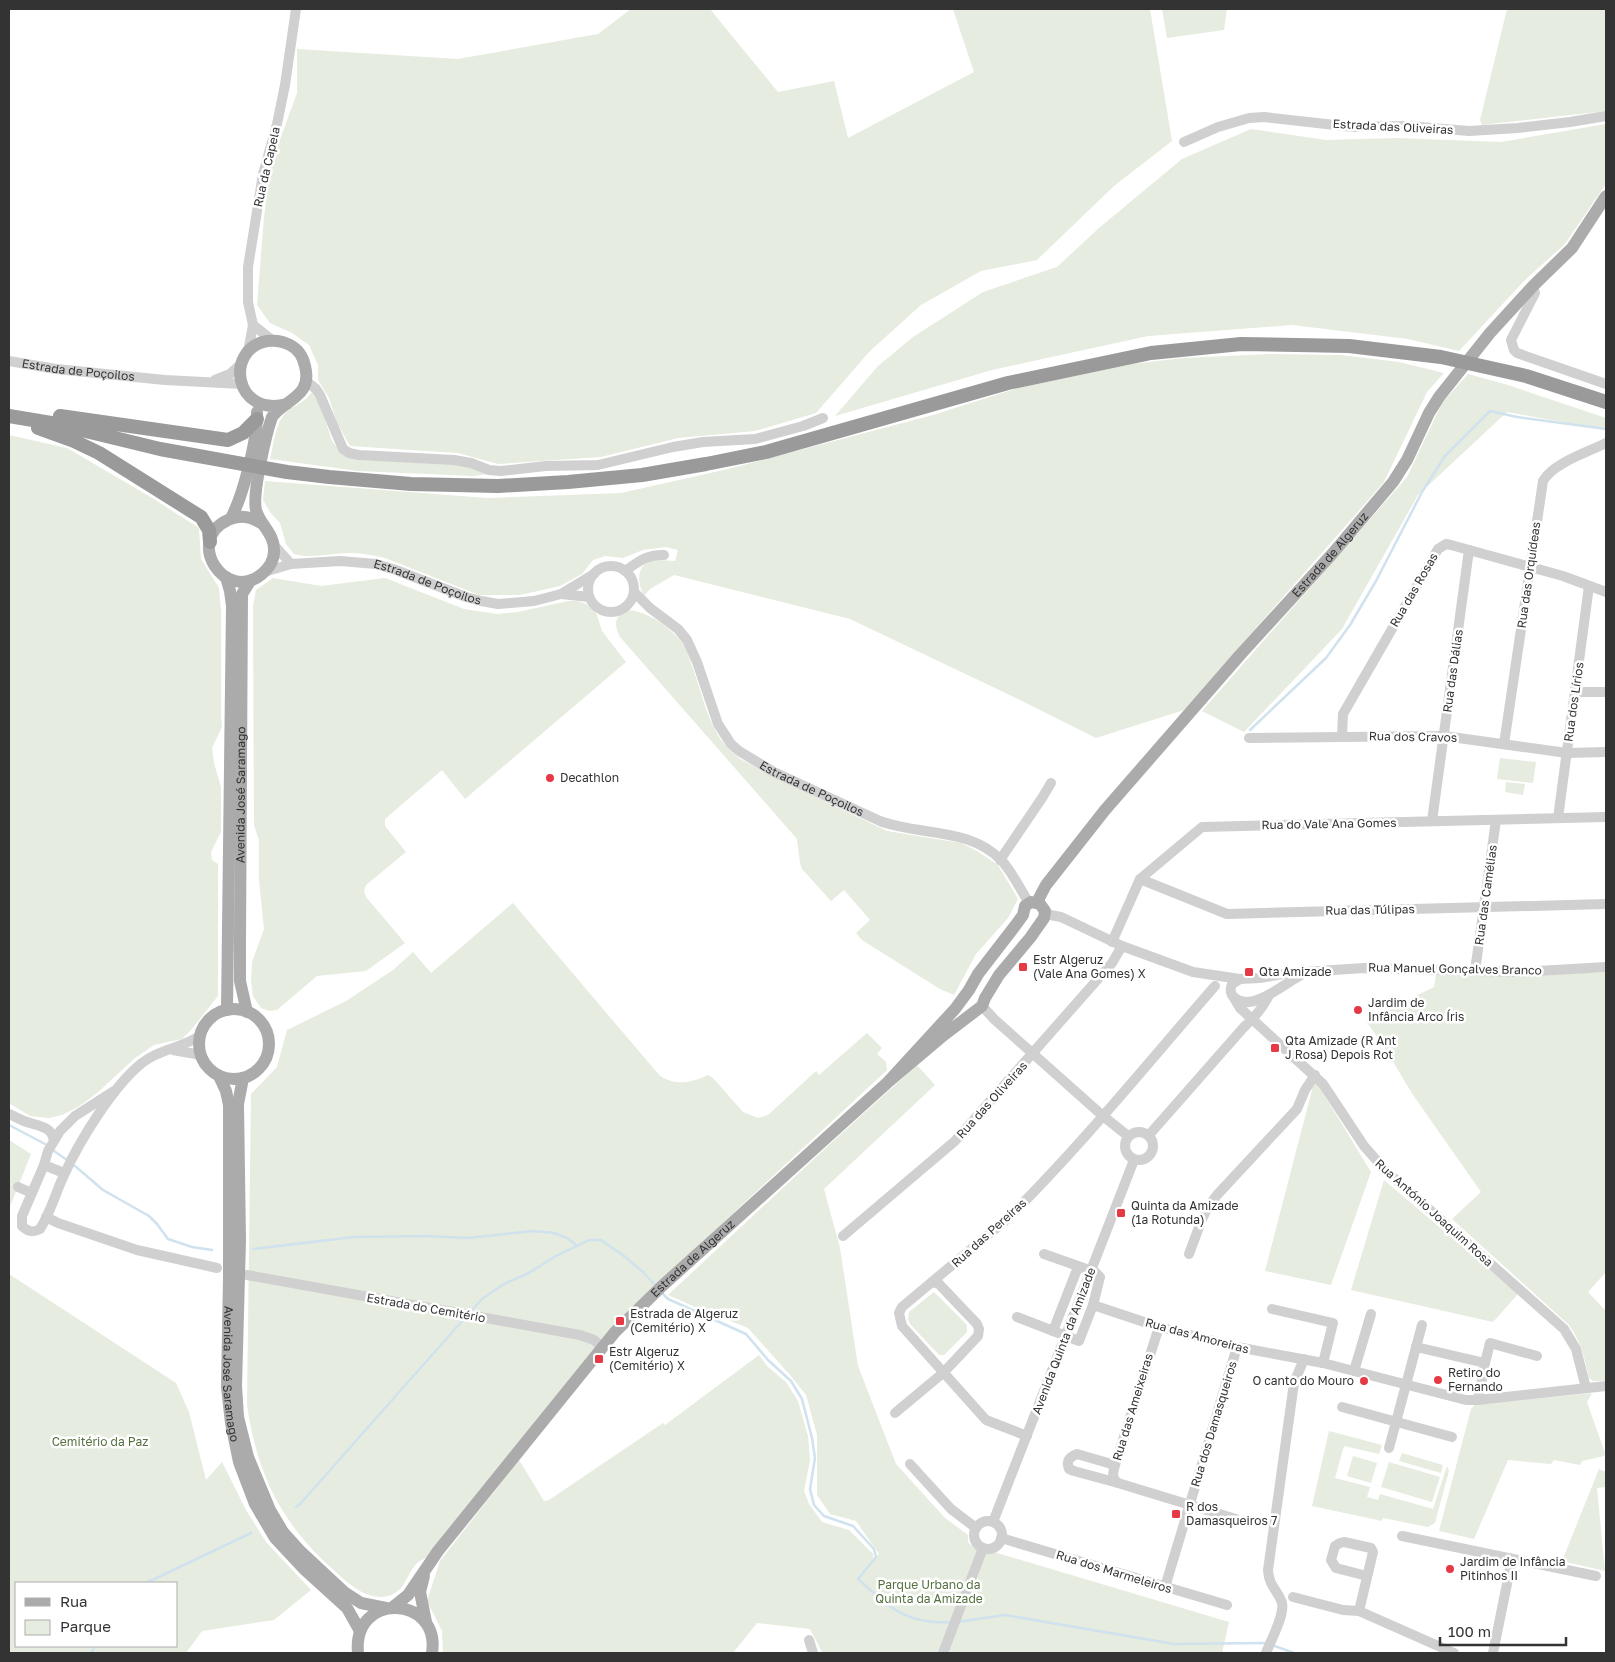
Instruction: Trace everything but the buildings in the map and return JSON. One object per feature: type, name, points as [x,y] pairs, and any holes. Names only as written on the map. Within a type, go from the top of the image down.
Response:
[{"type":"highway","points":[[9,417],[57,424],[160,449],[287,472],[411,484],[498,486],[642,475],[706,464],[766,452],[1017,381],[1151,353],[1241,344],[1349,346],[1441,357],[1526,376],[1606,402]]},
{"type":"highway","points":[[9,407],[168,444],[227,461]]},
{"type":"highway","points":[[9,407],[74,419],[220,440],[237,437],[257,419]]},
{"type":"highway","points":[[9,417],[74,441],[124,468],[201,516],[210,530],[210,542]]},
{"type":"main road","name":"Estrada de Algeruz","points":[[887,1083],[955,1009],[968,992],[978,974],[1023,915],[1024,908],[1033,903],[1105,810],[1240,655],[1333,553],[1393,482],[1407,460],[1429,413],[1439,397],[1490,333],[1533,286],[1572,248],[1606,196]]},
{"type":"main road","points":[[248,352],[263,342],[272,340],[282,342],[299,352],[304,361],[306,371],[306,381],[302,390],[295,398],[276,412],[270,423],[256,487],[255,508],[258,516],[270,532],[274,546],[271,563],[264,572]]},
{"type":"main road","name":"Estrada de Poçoilos","points":[[241,364],[248,352]]},
{"type":"main road","points":[[241,364],[242,384],[245,391],[256,402],[266,406],[277,407],[287,404]]},
{"type":"main road","points":[[251,580],[238,581],[226,577],[213,564],[210,542],[217,528],[231,518],[240,497],[257,430],[256,402]]},
{"type":"main road","points":[[231,518],[248,517],[264,525]]},
{"type":"main road","name":"Estrada de Poçoilos","points":[[251,580],[264,572]]},
{"type":"main road","name":"Avenida José Saramago","points":[[226,577],[232,606],[227,1010]]},
{"type":"main road","name":"Avenida José Saramago","points":[[247,1012],[240,981],[242,594],[251,580]]},
{"type":"main road","points":[[1023,915],[1026,921],[1032,924],[1043,917],[1044,908],[1033,903]]},
{"type":"main road","name":"Estrada de Algeruz","points":[[360,1631],[366,1621],[375,1613],[389,1608],[408,1595],[438,1551],[615,1332],[659,1289],[887,1083],[982,1004],[999,975],[1030,938],[1043,917]]},
{"type":"main road","points":[[973,989],[981,991],[982,1004],[972,1010],[965,1005],[964,997],[973,989]]},
{"type":"main road","points":[[201,1056],[199,1045],[201,1035],[210,1019],[227,1010],[247,1012],[258,1019],[268,1036],[269,1046],[267,1057],[261,1066],[253,1074],[243,1078],[234,1079],[219,1076]]},
{"type":"main road","name":"Avenida José Saramago","points":[[201,1056],[208,1067],[219,1076],[226,1091],[229,1105],[227,1387],[230,1423],[239,1462],[255,1504],[275,1538],[303,1568],[347,1608],[360,1631]]},
{"type":"main road","name":"Avenida José Saramago","points":[[243,1078],[238,1104],[240,1240],[236,1386],[238,1417],[244,1444],[255,1477],[270,1510],[283,1532],[344,1592],[361,1603],[389,1608]]},
{"type":"main road","name":"Estrada de Algeruz","points":[[425,1569],[420,1592],[426,1622],[431,1631],[433,1641],[432,1653]]},
{"type":"main road","points":[[389,1608],[402,1608],[411,1611],[426,1622]]},
{"type":"main road","points":[[358,1653],[357,1643],[360,1631]]},
{"type":"street","name":"Rua da Capela","points":[[248,352],[253,325],[248,302],[248,267],[262,174],[277,124],[285,86],[296,9]]},
{"type":"street","name":"Estrada das Oliveiras","points":[[1184,142],[1218,127],[1249,118],[1264,117],[1353,127],[1408,126],[1469,131],[1526,127],[1606,116]]},
{"type":"street","points":[[1533,286],[1535,293],[1511,340],[1514,350],[1517,353],[1606,384]]},
{"type":"street","points":[[253,325],[272,340]]},
{"type":"street","name":"Estrada de Poçoilos","points":[[9,360],[56,369],[207,383],[242,384]]},
{"type":"street","name":"Estrada de Poçoilos","points":[[207,383],[230,374],[241,364]]},
{"type":"street","points":[[306,381],[320,395],[342,449],[349,453],[454,460],[501,472],[546,466],[598,465],[673,447],[703,442],[755,439],[803,426],[823,418]]},
{"type":"street","name":"Rua das Orquídeas","points":[[1504,744],[1541,488],[1546,476],[1560,465],[1606,443]]},
{"type":"street","name":"Rua das Rosas","points":[[1342,736],[1343,714],[1438,549],[1446,544],[1530,567],[1606,592]]},
{"type":"street","points":[[274,546],[291,564]]},
{"type":"street","name":"Rua das Dálias","points":[[1432,821],[1469,550]]},
{"type":"street","points":[[625,571],[643,558],[655,554],[664,555]]},
{"type":"street","name":"Estrada de Poçoilos","points":[[264,572],[291,564],[340,562],[376,564],[466,597],[498,604],[534,601],[561,594],[598,570],[609,567],[625,571],[632,580],[634,592],[650,608],[678,629],[687,640],[697,662],[718,724],[738,752],[774,772],[890,825],[958,837],[974,842],[1000,860],[1033,903]]},
{"type":"street","points":[[590,597],[590,582],[594,574]]},
{"type":"street","name":"Rua dos Lírios","points":[[1558,818],[1590,586]]},
{"type":"street","points":[[628,605],[634,592]]},
{"type":"street","name":"Estrada de Poçoilos","points":[[561,594],[590,597],[596,607],[608,612],[622,610],[628,605],[650,608]]},
{"type":"street","points":[[1575,692],[1606,692]]},
{"type":"street","name":"Rua dos Cravos","points":[[1249,738],[1444,736],[1567,753],[1606,752]]},
{"type":"street","points":[[1000,860],[1051,783]]},
{"type":"street","name":"Rua do Vale Ana Gomes","points":[[1117,944],[1140,878],[1202,827],[1606,817]]},
{"type":"street","name":"Rua das Camélias","points":[[1475,971],[1496,820]]},
{"type":"street","name":"Rua das Túlipas","points":[[1140,878],[1227,914],[1606,904]]},
{"type":"street","name":"Rua Manuel Gonçalves Branco","points":[[1043,917],[1061,917],[1117,944],[1193,972],[1240,979],[1288,973],[1364,968],[1518,972],[1606,967]]},
{"type":"street","name":"Rua das Oliveiras","points":[[843,1236],[955,1141],[1112,963],[1117,944]]},
{"type":"street","name":"Rua Manuel Gonçalves Branco","points":[[1193,972],[1239,1001],[1251,1002],[1258,1001],[1304,973]]},
{"type":"street","points":[[1149,1135],[1264,1006],[1272,989],[1269,981],[1260,978]]},
{"type":"street","points":[[1233,997],[1230,989],[1232,984],[1240,979]]},
{"type":"street","name":"Rua das Pereiras","points":[[1026,1436],[986,1420],[902,1326],[898,1313],[902,1307],[1011,1215],[1102,1116],[1215,986]]},
{"type":"street","name":"Rua António Joaquim Rosa","points":[[1233,997],[1240,1008],[1328,1089],[1364,1146],[1386,1171],[1564,1329],[1576,1349],[1586,1388]]},
{"type":"street","points":[[982,1004],[994,1019],[1102,1116],[1128,1136]]},
{"type":"street","points":[[75,1116],[54,1140],[48,1151],[22,1216],[22,1226],[26,1230],[36,1232],[40,1229],[75,1151],[114,1091],[147,1059],[172,1050],[201,1035]]},
{"type":"street","points":[[172,1050],[201,1056]]},
{"type":"street","points":[[1189,1254],[1208,1207],[1297,1109],[1304,1090],[1315,1075]]},
{"type":"street","points":[[42,1126],[59,1124],[114,1091]]},
{"type":"street","points":[[9,1114],[23,1121],[42,1126],[52,1132],[54,1140]]},
{"type":"street","points":[[1138,1132],[1149,1135],[1154,1146],[1150,1155],[1145,1159],[1134,1160],[1126,1152],[1124,1146],[1128,1136],[1138,1132]]},
{"type":"street","name":"Avenida Quinta da Amizade","points":[[993,1522],[1134,1160]]},
{"type":"street","points":[[44,1165],[64,1173]]},
{"type":"street","points":[[18,1187],[32,1193]]},
{"type":"street","points":[[46,1217],[58,1223],[137,1250],[217,1268]]},
{"type":"street","points":[[1017,1317],[1079,1341],[1093,1305],[1100,1278],[1098,1274],[1044,1254]]},
{"type":"street","points":[[1053,1331],[1078,1267]]},
{"type":"street","name":"Estrada do Cemitério","points":[[247,1275],[580,1335],[594,1340],[602,1347]]},
{"type":"street","points":[[895,1413],[943,1373],[978,1336],[979,1329],[977,1324],[940,1284],[932,1282]]},
{"type":"street","name":"Rua das Amoreiras","points":[[1093,1305],[1159,1327],[1237,1348],[1323,1363],[1461,1399],[1478,1400],[1606,1386]]},
{"type":"street","points":[[1272,1309],[1333,1323],[1323,1363]]},
{"type":"street","points":[[1354,1371],[1371,1314]]},
{"type":"street","points":[[1389,1448],[1422,1325]]},
{"type":"street","name":"Rua das Ameixeiras","points":[[1118,1483],[1114,1480],[1113,1476],[1115,1465],[1159,1327]]},
{"type":"street","points":[[1478,1400],[1490,1343],[1537,1356]]},
{"type":"street","points":[[1416,1347],[1485,1363]]},
{"type":"street","name":"Rua dos Damasqueiros","points":[[1165,1587],[1237,1348]]},
{"type":"street","points":[[1268,1647],[1281,1614],[1282,1604],[1269,1580],[1268,1570],[1294,1383],[1304,1359]]},
{"type":"street","points":[[1342,1407],[1452,1437]]},
{"type":"street","points":[[1115,1465],[1077,1454],[1072,1456],[1067,1464],[1069,1469],[1074,1471],[1236,1519]]},
{"type":"street","points":[[910,1464],[947,1505],[976,1528]]},
{"type":"street","points":[[982,1522],[993,1522],[1000,1529],[1001,1538],[993,1548],[983,1548],[975,1540],[976,1528],[982,1522]]},
{"type":"street","points":[[1402,1536],[1596,1576]]},
{"type":"street","name":"Rua dos Marmeleiros","points":[[1001,1538],[1227,1605]]},
{"type":"street","points":[[943,1653],[983,1548]]},
{"type":"street","points":[[1493,1653],[1512,1558]]},
{"type":"street","points":[[1358,1611],[1367,1576]]},
{"type":"street","points":[[1293,1597],[1343,1610],[1358,1611],[1454,1653]]},
{"type":"street","points":[[809,1640],[813,1653]]},
{"type":"green space","points":[[631,9],[710,9],[778,92],[834,81],[848,138],[974,72],[953,9],[1150,9],[1172,141],[1114,186],[1037,260],[981,271],[921,305],[870,351],[816,413],[755,431],[678,438],[601,457],[498,464],[458,453],[350,446],[337,423],[329,398],[318,380],[318,365],[309,345],[292,333],[270,323],[257,305],[264,217],[271,164],[297,93],[297,49],[458,59],[598,34]]},
{"type":"green space","points":[[1162,9],[1227,9],[1224,30],[1167,38]]},
{"type":"green space","points":[[1507,9],[1606,9],[1606,111],[1482,125],[1480,120]]},
{"type":"green space","points":[[1606,124],[1606,184],[1565,244],[1526,279],[1459,351],[1408,339],[1292,325],[1148,336],[992,370],[835,416],[878,366],[913,337],[983,292],[1057,267],[1099,228],[1182,159],[1251,129],[1326,140],[1396,138],[1501,142]]},
{"type":"green space","points":[[1269,354],[1341,355],[1399,362],[1444,373],[1427,392],[1384,482],[1184,710],[1096,738],[850,619],[674,575],[650,589],[644,596],[639,581],[642,567],[654,560],[675,561],[678,550],[666,547],[643,550],[623,558],[605,556],[593,560],[582,574],[560,586],[520,595],[479,595],[385,558],[367,554],[342,553],[315,556],[294,554],[286,544],[280,523],[270,512],[263,500],[265,481],[487,498],[621,493],[728,469],[933,415],[1018,388],[1132,364],[1183,358]]},
{"type":"green space","points":[[1468,374],[1508,385],[1606,418],[1606,430],[1507,412],[1418,495],[1342,629],[1244,732],[1202,711],[1407,477],[1442,403]]},
{"type":"green space","points":[[312,392],[320,404],[332,441],[343,455],[464,465],[487,474],[475,476],[358,471],[270,459],[280,421],[288,411]]},
{"type":"green space","points":[[9,435],[67,448],[199,528],[201,559],[219,588],[221,611],[222,727],[212,748],[221,787],[221,832],[211,852],[212,860],[218,864],[218,996],[182,1039],[154,1045],[135,1058],[97,1093],[78,1107],[62,1115],[49,1118],[30,1116],[9,1103]]},
{"type":"green space","points":[[273,578],[321,586],[385,578],[464,609],[497,614],[577,601],[593,609],[602,631],[626,662],[465,799],[442,770],[385,819],[385,826],[406,852],[366,885],[364,891],[366,897],[405,943],[366,971],[317,976],[277,1010],[269,1011],[261,1008],[253,996],[251,981],[252,962],[264,929],[259,880],[259,840],[254,825],[253,606],[256,590]]},
{"type":"green space","points":[[626,610],[644,614],[655,619],[681,641],[688,653],[704,704],[714,728],[729,750],[740,759],[887,831],[961,843],[998,865],[1018,899],[1008,918],[976,954],[954,995],[940,989],[862,940],[856,933],[870,920],[844,890],[831,901],[802,869],[797,839],[620,637],[616,622],[619,615]]},
{"type":"green space","points":[[1500,758],[1536,762],[1533,783],[1497,779]]},
{"type":"green space","points":[[1506,782],[1525,784],[1523,795],[1505,792]]},
{"type":"green space","points":[[513,903],[660,1076],[666,1079],[684,1082],[708,1075],[713,1078],[743,1112],[758,1118],[768,1115],[816,1071],[819,1075],[867,1033],[882,1048],[877,1054],[886,1062],[887,1070],[658,1283],[431,1555],[417,1563],[402,1586],[394,1594],[381,1597],[374,1596],[355,1588],[338,1574],[318,1556],[287,1518],[266,1478],[252,1431],[247,1405],[251,1094],[277,1067],[287,1030],[346,1001],[393,970],[413,952],[431,973]]},
{"type":"green space","points":[[1606,972],[1606,1272],[1588,1292],[1606,1311],[1606,1381],[1593,1381],[1589,1378],[1579,1343],[1568,1324],[1452,1219],[1481,1192],[1411,1092],[1385,1048],[1366,1021],[1434,987],[1436,975],[1512,976]]},
{"type":"green space","name":"Parque Urbano da Quinta da Amizade","points":[[917,1065],[935,1085],[824,1189],[840,1248],[858,1366],[896,1464],[945,1518],[968,1535],[968,1542],[974,1548],[994,1552],[1229,1622],[1222,1653],[824,1653],[810,1629],[757,1623],[733,1653],[443,1653],[442,1631],[427,1601],[440,1561],[519,1460],[544,1501],[549,1500],[663,1423],[665,1425],[759,1355],[768,1367],[786,1382],[798,1401],[808,1436],[810,1460],[804,1491],[809,1504],[822,1522],[849,1530],[873,1554],[873,1559],[863,1571],[879,1554],[856,1521],[830,1514],[817,1495],[817,1435],[806,1395],[790,1375],[748,1328],[668,1295]]},
{"type":"green space","points":[[1317,1083],[1371,1172],[1331,1285],[1265,1271],[1313,1086]]},
{"type":"green space","points":[[9,1140],[31,1154],[9,1209]]},
{"type":"green space","points":[[1384,1180],[1518,1294],[1493,1322],[1351,1290]]},
{"type":"green space","name":"Cemitério da Paz","points":[[9,1274],[176,1383],[189,1412],[206,1480],[222,1462],[246,1510],[266,1542],[311,1590],[274,1620],[202,1631],[186,1653],[9,1653]]},
{"type":"green space","points":[[934,1292],[967,1325],[967,1332],[944,1355],[939,1355],[910,1324],[908,1319],[909,1312]]},
{"type":"green space","points":[[1592,1393],[1587,1402],[1605,1453],[1604,1456],[1582,1461],[1580,1465],[1554,1460],[1551,1464],[1508,1460],[1474,1539],[1439,1531],[1471,1409],[1475,1405]]},
{"type":"green space","points":[[1329,1431],[1382,1445],[1379,1454],[1344,1446],[1335,1478],[1370,1487],[1367,1497],[1378,1500],[1380,1494],[1433,1509],[1447,1466],[1449,1471],[1435,1523],[1428,1527],[1383,1518],[1382,1521],[1312,1506]]},
{"type":"green space","points":[[1402,1453],[1443,1465],[1441,1473],[1399,1461]]},
{"type":"green space","points":[[1353,1456],[1377,1463],[1371,1483],[1347,1476]]},
{"type":"green space","points":[[1389,1462],[1440,1477],[1432,1502],[1381,1487]]},
{"type":"green space","points":[[1599,1469],[1606,1472],[1606,1487],[1597,1488],[1605,1571],[1562,1561]]},
{"type":"waterway","points":[[1250,730],[1326,658],[1350,625],[1376,581],[1422,492],[1445,456],[1490,411],[1517,417],[1606,429]]},
{"type":"waterway","points":[[9,1125],[45,1144]]},
{"type":"waterway","points":[[54,1151],[67,1160]]},
{"type":"waterway","points":[[75,1166],[103,1190],[149,1216],[168,1239],[192,1247],[212,1250]]},
{"type":"waterway","points":[[253,1249],[354,1237],[427,1236],[468,1238],[533,1231],[554,1233],[567,1238],[576,1245]]},
{"type":"waterway","points":[[472,1310],[482,1299],[504,1284],[529,1273],[554,1257],[589,1240],[601,1240],[624,1256],[657,1287]]},
{"type":"waterway","points":[[662,1293],[668,1299],[746,1334],[768,1360],[791,1381],[802,1399],[812,1438],[815,1458],[810,1489],[814,1505],[824,1516],[853,1526],[874,1549],[876,1557],[858,1579],[900,1613],[923,1621],[952,1622]]},
{"type":"waterway","points":[[296,1507],[463,1320]]},
{"type":"waterway","points":[[148,1582],[251,1533]]},
{"type":"waterway","points":[[957,1622],[1005,1615],[1174,1644],[1266,1643]]},
{"type":"waterway","points":[[1272,1645],[1294,1653]]},
{"type":"waterway","points":[[91,1653],[94,1647]]},
{"type":"place","name":"Decathlon","points":[[550,778]]},
{"type":"place","name":"Estr Algeruz (Vale Ana Gomes) X","points":[[1023,967]]},
{"type":"place","name":"Qta Amizade","points":[[1249,972]]},
{"type":"place","name":"Jardim de Infância Arco Íris","points":[[1358,1010]]},
{"type":"place","name":"Qta Amizade (R Ant J Rosa) Depois Rot","points":[[1275,1048]]},
{"type":"place","name":"Quinta da Amizade (1ª Rotunda)","points":[[1121,1213]]},
{"type":"place","name":"Estrada de Algeruz (Cemitério) X","points":[[620,1321]]},
{"type":"place","name":"Estr Algeruz (Cemitério) X","points":[[599,1359]]},
{"type":"place","name":"Retiro do Fernando","points":[[1438,1380]]},
{"type":"place","name":"O canto do Mouro","points":[[1364,1381]]},
{"type":"place","name":"R dos Damasqueiros 7","points":[[1176,1514]]},
{"type":"place","name":"Jardim de Infância Pitinhos II","points":[[1450,1569]]}]
